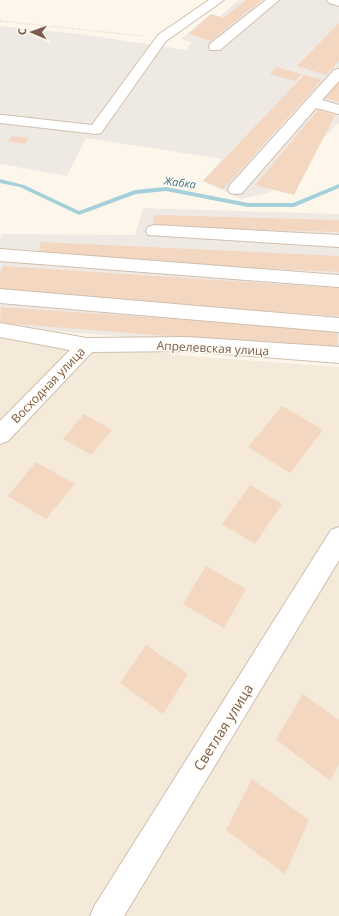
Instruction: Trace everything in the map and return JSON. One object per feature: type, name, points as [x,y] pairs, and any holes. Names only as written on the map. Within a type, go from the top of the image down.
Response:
[{"type":"street","points":[[3,118],[50,131],[96,130],[162,38],[218,0]]},
{"type":"street","points":[[216,47],[273,0]]},
{"type":"street","points":[[334,0],[339,2]]},
{"type":"street","points":[[236,189],[338,75]]},
{"type":"street","points":[[313,102],[339,110]]},
{"type":"street","points":[[154,231],[339,241]]},
{"type":"street","points":[[0,255],[339,281]]},
{"type":"street","points":[[0,296],[339,325]]},
{"type":"street","name":"Восходная улица","points":[[1,330],[87,345]]},
{"type":"street","name":"Апрелевская улица","points":[[87,345],[187,344],[339,355]]},
{"type":"street","name":"Восходная улица","points":[[0,435],[87,345]]},
{"type":"street","name":"Светлая улица","points":[[106,916],[339,538]]},
{"type":"path","points":[[0,21],[162,38]]},
{"type":"shaded area","points":[[239,0],[332,0],[339,2],[339,124],[337,124],[269,193],[241,199],[203,181],[222,159],[86,138],[67,176],[0,164],[0,26],[80,34],[186,50],[192,42],[181,39],[209,15],[219,17]]},
{"type":"shaded area","points":[[143,208],[339,214],[339,353],[0,327],[0,240],[2,234],[135,235]]},
{"type":"shaded area","points":[[0,331],[187,356],[339,367],[339,916],[0,916]]},
{"type":"building","points":[[246,0],[262,0],[211,41],[189,34],[211,14],[223,18]]},
{"type":"building","points":[[339,23],[339,61],[326,75],[297,66]]},
{"type":"building","points":[[276,67],[301,74],[295,81],[270,74]]},
{"type":"building","points":[[304,75],[322,80],[223,189],[203,181]]},
{"type":"building","points":[[339,81],[339,102],[325,98]]},
{"type":"building","points":[[318,110],[335,115],[294,195],[255,185]]},
{"type":"building","points":[[12,136],[28,138],[25,144],[8,141]]},
{"type":"building","points":[[154,215],[339,220],[339,232],[153,227]]},
{"type":"building","points":[[41,242],[339,256],[339,272],[37,257]]},
{"type":"building","points":[[3,266],[339,288],[339,316],[0,293],[0,274]]},
{"type":"building","points":[[1,307],[337,330],[338,349],[0,323]]},
{"type":"building","points":[[282,406],[323,430],[290,473],[248,447]]},
{"type":"building","points":[[84,414],[112,430],[91,455],[63,439]]},
{"type":"building","points":[[36,462],[75,484],[46,519],[8,496]]},
{"type":"building","points":[[250,485],[282,504],[255,544],[222,524]]},
{"type":"building","points":[[206,566],[246,589],[224,628],[183,604]]},
{"type":"building","points":[[146,645],[188,674],[163,714],[120,683]]},
{"type":"building","points":[[303,694],[339,720],[339,764],[330,781],[276,739]]},
{"type":"building","points":[[252,779],[309,820],[285,874],[226,830]]},
{"type":"waterway","name":"Жабка","points":[[0,181],[22,186],[79,213],[135,192],[166,189],[248,205],[294,205],[339,186]]}]
